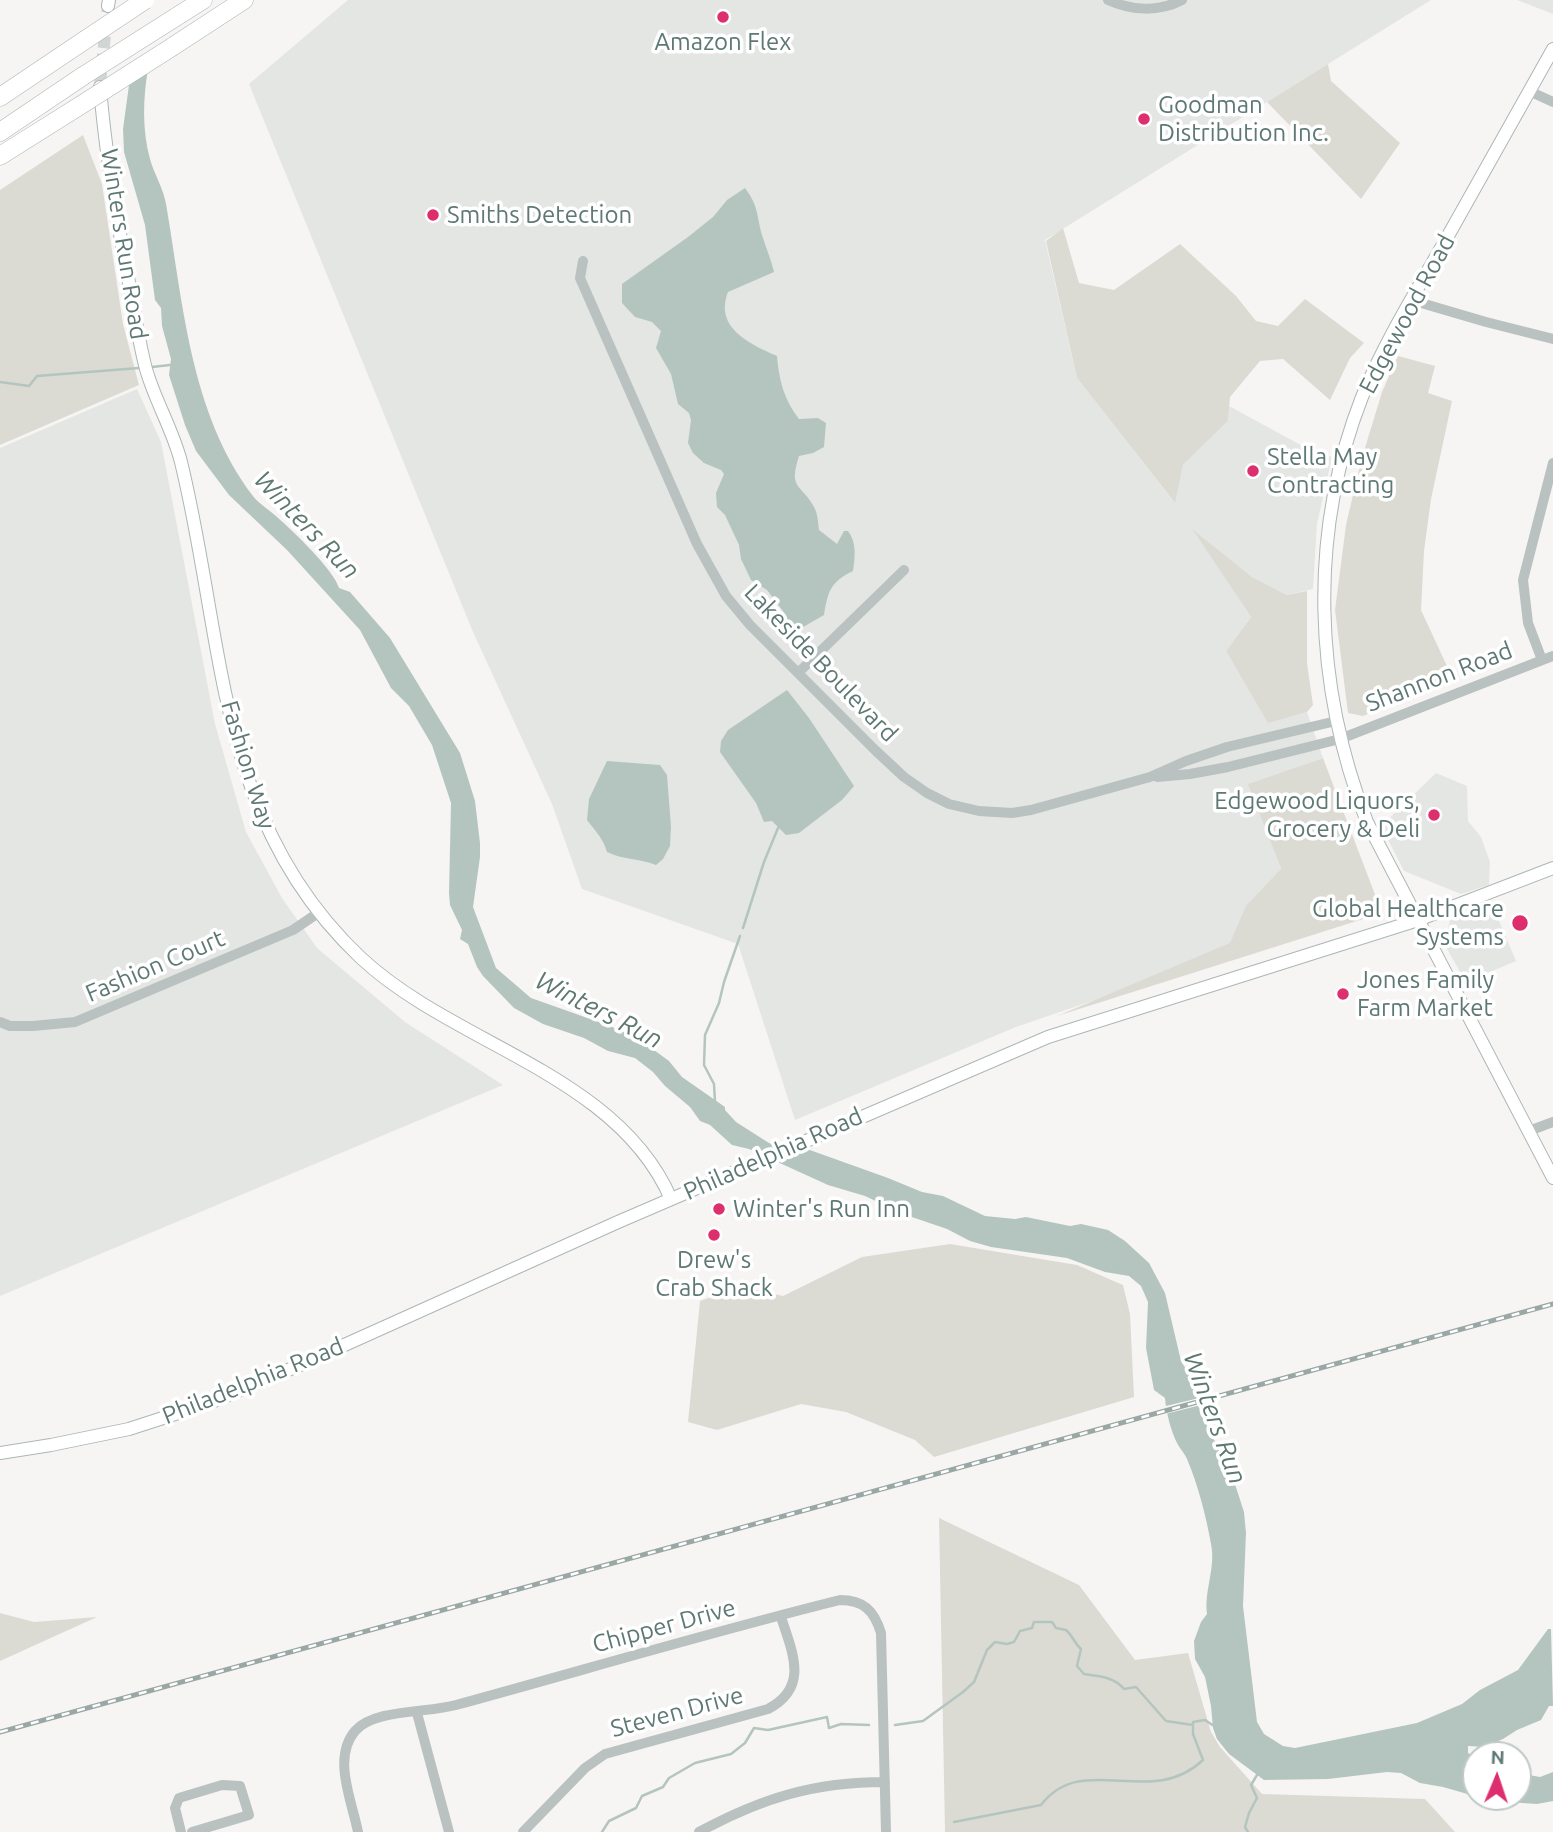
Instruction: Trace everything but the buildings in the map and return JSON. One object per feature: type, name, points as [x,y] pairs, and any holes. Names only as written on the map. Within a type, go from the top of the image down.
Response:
[{"type":"highway","points":[[0,97],[145,0]]},
{"type":"highway","points":[[0,132],[202,0]]},
{"type":"highway","points":[[0,156],[244,0]]},
{"type":"street","points":[[1108,0],[1130,8],[1148,9],[1182,0]]},
{"type":"street","name":"Edgewood Road","points":[[1553,49],[1411,300],[1362,398],[1346,448],[1330,516],[1325,551],[1324,613],[1336,721],[1367,822],[1553,1178]]},
{"type":"street","name":"Winters Run Road","points":[[100,84],[117,213],[138,334],[147,372],[159,402]]},
{"type":"street","points":[[1529,91],[1553,102]]},
{"type":"street","name":"Lakeside Boulevard","points":[[583,261],[580,278],[712,573],[738,612],[798,673],[904,777],[938,799],[962,808],[996,813],[1031,810],[1150,777],[1227,747],[1336,721]]},
{"type":"street","points":[[1411,300],[1553,339]]},
{"type":"street","name":"Fashion Way","points":[[159,402],[180,459],[225,691],[248,781],[277,851],[318,913],[347,945],[390,982],[560,1083],[619,1126],[646,1156],[662,1179],[671,1199]]},
{"type":"street","points":[[1542,660],[1528,623],[1523,580],[1553,463]]},
{"type":"street","points":[[798,673],[904,570]]},
{"type":"street","name":"Shannon Road","points":[[1340,739],[1553,656]]},
{"type":"street","name":"Lakeside Boulevard","points":[[1150,777],[1190,774],[1228,767],[1340,739]]},
{"type":"street","name":"Philadelphia Road","points":[[0,1453],[129,1429],[223,1398],[671,1199],[1048,1037],[1418,920],[1553,868]]},
{"type":"street","name":"Fashion Court","points":[[0,1022],[10,1026],[75,1023],[293,930],[318,913]]},
{"type":"street","points":[[1529,1131],[1553,1122]]},
{"type":"street","name":"Chipper Drive","points":[[358,1832],[343,1757],[348,1740],[359,1727],[376,1717],[449,1707],[840,1600],[862,1603],[874,1615],[880,1633],[886,1832]]},
{"type":"street","name":"Steven Drive","points":[[523,1832],[586,1768],[605,1754],[768,1709],[781,1701],[792,1687],[795,1678],[793,1658],[781,1616]]},
{"type":"street","points":[[417,1713],[449,1832]]},
{"type":"street","points":[[699,1832],[745,1808],[786,1793],[824,1785],[885,1782]]},
{"type":"street","points":[[181,1832],[175,1808],[179,1798],[222,1786],[240,1786],[249,1815],[192,1832]]},
{"type":"shaded area","points":[[348,0],[1431,0],[1045,240],[1077,378],[1174,502],[1183,465],[1228,421],[1229,406],[1308,449],[1332,457],[1317,524],[1313,589],[1287,595],[1252,577],[1194,532],[1251,617],[1226,651],[1268,722],[1307,712],[1323,758],[1249,784],[1284,878],[1227,955],[1016,1027],[795,1120],[738,944],[582,889],[552,804],[473,632],[249,84]]},
{"type":"shaded area","points":[[1517,0],[1553,0],[1553,14]]},
{"type":"shaded area","points":[[132,63],[148,69],[144,114],[147,148],[166,204],[192,356],[215,429],[232,464],[258,502],[312,551],[336,580],[339,588],[350,592],[390,638],[460,753],[475,801],[480,843],[473,907],[496,968],[531,998],[639,1039],[669,1061],[682,1077],[725,1107],[736,1122],[769,1143],[807,1149],[922,1192],[943,1196],[985,1216],[1015,1219],[1026,1217],[1070,1226],[1081,1224],[1108,1230],[1125,1241],[1149,1263],[1165,1293],[1181,1361],[1195,1384],[1200,1411],[1233,1478],[1244,1512],[1246,1533],[1243,1606],[1257,1722],[1264,1734],[1283,1746],[1295,1748],[1417,1723],[1462,1704],[1480,1690],[1518,1670],[1548,1629],[1551,1629],[1553,1706],[1549,1706],[1541,1720],[1498,1741],[1462,1741],[1462,1792],[1420,1783],[1401,1773],[1387,1772],[1328,1779],[1264,1780],[1229,1754],[1217,1739],[1205,1677],[1195,1659],[1194,1641],[1207,1614],[1212,1562],[1209,1533],[1191,1469],[1171,1428],[1165,1398],[1154,1390],[1146,1348],[1148,1302],[1141,1286],[1129,1276],[1105,1272],[1067,1258],[991,1247],[970,1241],[865,1196],[828,1185],[749,1149],[732,1145],[710,1125],[700,1121],[690,1107],[635,1058],[608,1051],[584,1038],[543,1024],[514,1008],[483,976],[468,944],[460,939],[462,930],[450,905],[451,803],[432,745],[409,706],[391,688],[360,630],[287,550],[229,495],[196,451],[169,375],[171,359],[162,326],[161,308],[155,300],[145,225],[124,152],[123,129]]},
{"type":"shaded area","points":[[1328,64],[1331,81],[1400,143],[1361,199],[1267,102]]},
{"type":"shaded area","points":[[83,135],[102,184],[123,324],[139,385],[0,445],[0,190]]},
{"type":"shaded area","points":[[745,188],[755,205],[774,272],[728,292],[726,316],[737,333],[777,356],[783,389],[799,419],[818,418],[826,423],[824,447],[799,456],[795,481],[815,510],[819,530],[837,544],[844,531],[848,531],[854,545],[853,571],[839,579],[831,589],[824,615],[798,630],[788,629],[789,622],[783,611],[767,590],[751,580],[741,559],[739,545],[725,515],[717,507],[716,493],[724,474],[704,463],[693,453],[688,443],[691,420],[689,413],[678,404],[671,374],[656,348],[661,331],[652,322],[635,317],[622,303],[622,284],[688,237],[713,217],[727,200]]},
{"type":"shaded area","points":[[1063,228],[1079,283],[1114,290],[1180,244],[1236,296],[1256,321],[1278,326],[1305,299],[1364,343],[1350,358],[1330,400],[1283,359],[1260,361],[1230,397],[1228,421],[1183,465],[1175,503],[1077,378],[1046,241]]},
{"type":"shaded area","points":[[1398,356],[1435,366],[1428,393],[1452,401],[1431,499],[1424,551],[1421,610],[1453,679],[1363,716],[1348,713],[1335,610],[1346,525],[1361,461],[1382,392]]},
{"type":"shaded area","points":[[137,389],[161,442],[215,724],[246,832],[282,898],[317,948],[405,1022],[503,1085],[0,1296],[0,448]]},
{"type":"shaded area","points":[[1192,529],[1252,577],[1287,595],[1307,591],[1307,663],[1313,705],[1307,712],[1268,723],[1226,651],[1251,617]]},
{"type":"shaded area","points":[[787,690],[854,786],[842,800],[799,833],[786,835],[772,821],[764,822],[756,803],[720,752],[721,741],[728,730]]},
{"type":"shaded area","points":[[1323,758],[1382,913],[1057,1016],[1230,943],[1246,906],[1281,869],[1248,784]]},
{"type":"shaded area","points":[[607,761],[660,765],[667,775],[670,846],[656,865],[607,852],[587,820],[589,799]]},
{"type":"shaded area","points":[[1436,773],[1467,786],[1468,821],[1481,837],[1490,862],[1489,885],[1461,894],[1404,871],[1381,826]]},
{"type":"shaded area","points":[[1492,904],[1516,961],[1466,982],[1444,944],[1450,920]]},
{"type":"shaded area","points":[[950,1244],[1077,1265],[1123,1285],[1130,1314],[1134,1397],[934,1457],[915,1440],[846,1412],[801,1404],[717,1430],[688,1422],[700,1301],[741,1286],[783,1296],[862,1257]]},
{"type":"shaded area","points":[[939,1518],[1079,1585],[1135,1660],[1188,1653],[1211,1732],[1220,1747],[1262,1794],[1425,1799],[1455,1832],[945,1832]]},
{"type":"shaded area","points":[[0,1613],[34,1622],[97,1617],[0,1661]]},
{"type":"shaded area","points":[[1553,1772],[1553,1801],[1532,1804],[1532,1776],[1540,1777]]},
{"type":"pier","points":[[130,0],[162,0],[154,54],[125,87],[129,62]]},
{"type":"pier","points":[[1199,1398],[1201,1405],[1165,1414],[1162,1407]]},
{"type":"waterway","points":[[152,367],[170,365]]},
{"type":"waterway","points":[[0,382],[29,386],[37,376],[139,368]]},
{"type":"waterway","points":[[743,928],[778,828]]},
{"type":"waterway","points":[[715,1102],[714,1084],[704,1065],[705,1035],[719,1003],[740,936]]},
{"type":"waterway","points":[[895,1725],[923,1721],[963,1692],[974,1682],[987,1650],[995,1642],[1014,1642],[1020,1631],[1032,1628],[1034,1622],[1052,1622],[1056,1628],[1068,1632],[1081,1649],[1077,1666],[1084,1674],[1101,1676],[1124,1689],[1136,1687],[1166,1721],[1193,1725]]},
{"type":"waterway","points":[[602,1832],[609,1821],[636,1808],[642,1796],[663,1787],[669,1778],[695,1763],[731,1754],[745,1743],[754,1728],[768,1730],[827,1717],[829,1728],[841,1724],[869,1725]]},
{"type":"waterway","points":[[954,1822],[1041,1805],[1058,1789],[1077,1782],[1140,1782],[1183,1774],[1203,1760],[1193,1734],[1193,1722],[1205,1720],[1214,1726]]},
{"type":"waterway","points":[[1248,1832],[1245,1827],[1257,1798],[1251,1785],[1257,1775]]},
{"type":"tunnel","points":[[100,84],[108,6]]},
{"type":"railway","points":[[0,1732],[1553,1304]]},
{"type":"place","name":"Amazon Flex","points":[[723,17]]},
{"type":"place","name":"Goodman Distribution Inc.","points":[[1144,119]]},
{"type":"place","name":"Smiths Detection","points":[[433,215]]},
{"type":"place","name":"Stella May Contracting","points":[[1253,471]]},
{"type":"place","name":"Edgewood Liquors, Grocery & Deli","points":[[1434,815]]},
{"type":"place","name":"Global Healthcare Systems","points":[[1520,923]]},
{"type":"place","name":"Jones Family Farm Market","points":[[1343,994]]},
{"type":"place","name":"Winter's Run Inn","points":[[719,1209]]},
{"type":"place","name":"Drew's Crab Shack","points":[[714,1235]]},
{"type":"water label","name":"Winters Run","points":[[307,525]]},
{"type":"water label","name":"Winters Run","points":[[599,1010]]},
{"type":"water label","name":"Winters Run","points":[[1215,1418]]}]
